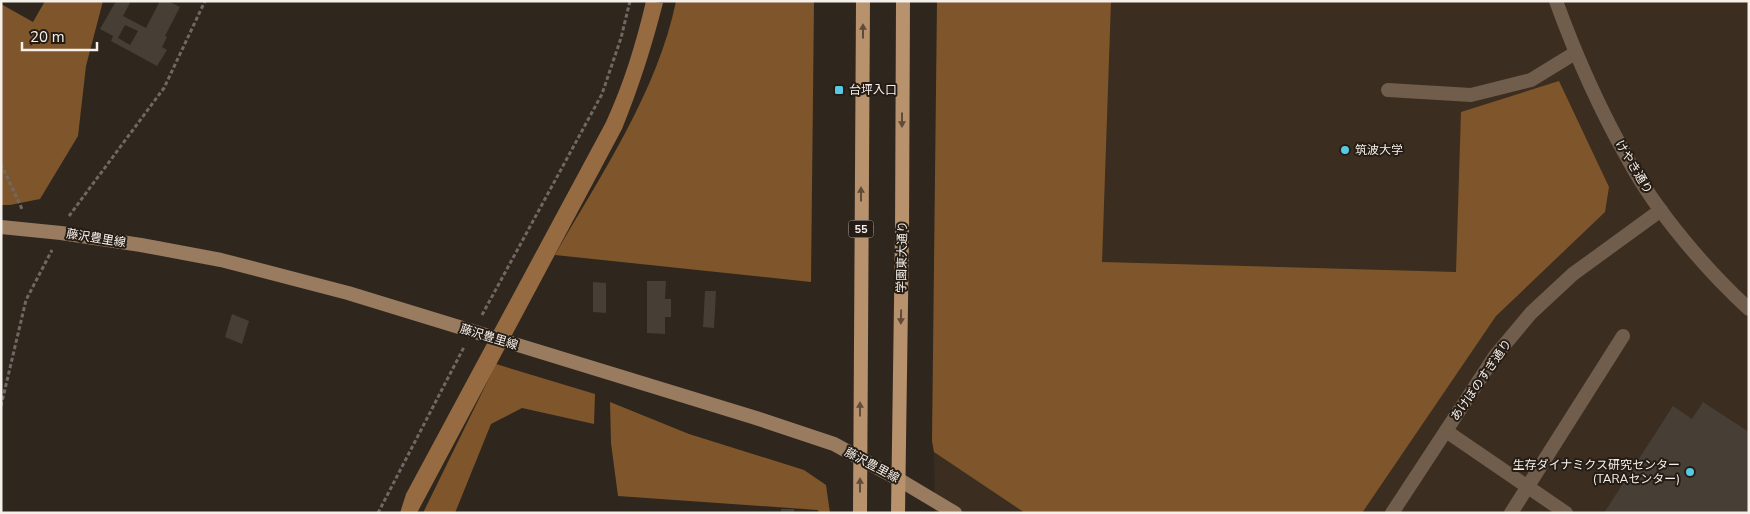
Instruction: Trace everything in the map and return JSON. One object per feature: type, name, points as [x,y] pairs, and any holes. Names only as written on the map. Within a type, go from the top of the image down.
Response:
[{"type":"main road","name":"55","points":[[860,513],[863,1]]},
{"type":"main road","name":"学園東大通り","points":[[898,513],[903,1]]},
{"type":"main road","name":"藤沢豊里線","points":[[1,227],[61,233],[221,260],[348,293],[756,418],[834,444],[898,478],[955,513]]},
{"type":"street","name":"けやき通り","points":[[1556,1],[1575,53],[1629,163],[1661,210],[1698,256],[1749,309]]},
{"type":"street","points":[[1388,90],[1472,95],[1531,80],[1575,53]]},
{"type":"street","name":"あけぼのすぎ通り","points":[[1392,513],[1495,356],[1531,313],[1573,274],[1661,210]]},
{"type":"street","points":[[1511,513],[1623,336]]},
{"type":"street","points":[[1446,431],[1566,513]]},
{"type":"path","points":[[1,406],[26,300],[68,218],[164,88],[205,1]]},
{"type":"path","points":[[378,513],[472,332],[602,94],[621,38],[630,1]]},
{"type":"path","points":[[1,164],[24,212]]},
{"type":"shaded area","points":[[45,1],[103,1],[86,66],[78,136],[40,199],[1,205],[1,4],[33,22]]},
{"type":"shaded area","points":[[646,1],[663,3],[645,66],[622,129],[417,513],[400,513],[406,494],[606,122],[629,63]]},
{"type":"shaded area","points":[[676,1],[814,1],[811,282],[555,255],[626,132],[642,100],[656,68]]},
{"type":"shaded area","points":[[937,1],[1111,1],[1102,262],[1456,272],[1461,112],[1559,81],[1609,187],[1605,212],[1496,316],[1362,513],[1025,513],[934,452],[932,441]]},
{"type":"shaded area","name":"筑波大学","points":[[942,1],[1749,1],[1749,513],[935,513],[934,452],[932,441]]},
{"type":"shaded area","points":[[496,364],[595,394],[594,424],[522,408],[491,424],[455,513],[423,513]]},
{"type":"shaded area","points":[[610,402],[689,434],[804,470],[826,485],[830,513],[819,513],[818,510],[618,496],[611,443]]},
{"type":"building","points":[[116,1],[131,1],[123,16],[146,28],[160,1],[168,1],[180,7],[165,36],[167,37],[162,47],[167,50],[157,66],[111,41],[113,36],[100,29]],"holes":[[[125,25],[138,31],[130,45],[118,38]]]},
{"type":"building","points":[[647,281],[666,281],[665,299],[671,299],[671,317],[665,317],[665,334],[647,333]]},
{"type":"building","points":[[593,282],[606,283],[606,313],[593,312]]},
{"type":"building","points":[[705,291],[716,291],[714,328],[703,327]]},
{"type":"building","points":[[232,314],[249,321],[242,344],[225,337]]},
{"type":"building","name":"生存ダイナミクス研究センター (TARAセンター)","points":[[1703,402],[1749,432],[1749,513],[1604,513],[1673,406],[1692,419]]},
{"type":"building","points":[[781,509],[794,509],[794,513],[781,513]]},
{"type":"place","name":"台坪入口","points":[[839,90]]},
{"type":"place","name":"筑波大学","points":[[1345,150]]},
{"type":"place","name":"生存ダイナミクス研究センター (TARAセンター)","points":[[1690,472]]}]
